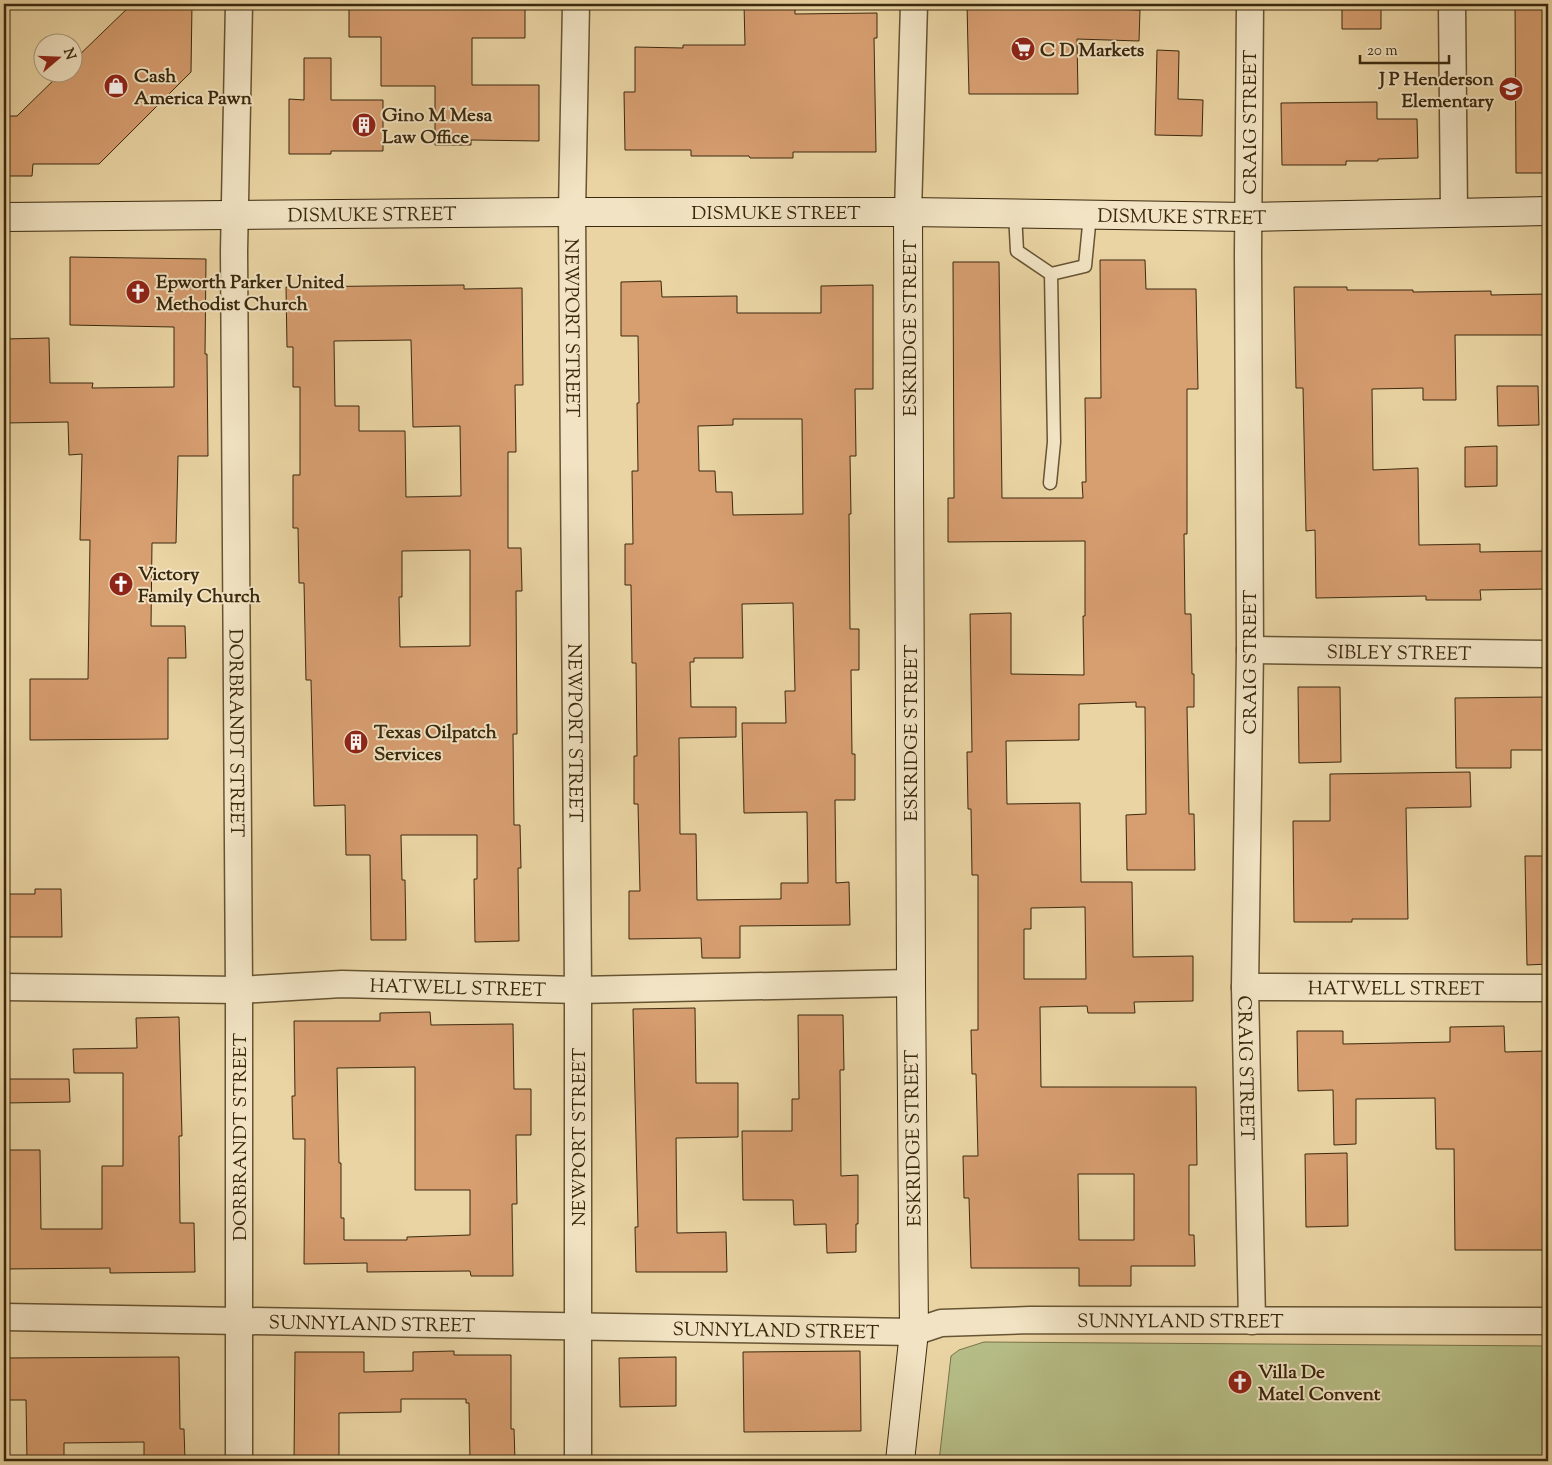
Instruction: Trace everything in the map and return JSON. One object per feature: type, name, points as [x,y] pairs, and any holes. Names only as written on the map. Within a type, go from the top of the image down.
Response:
[{"type":"street","name":"DORBRANDT STREET","points":[[239,4],[234,214],[239,990],[239,1461]]},
{"type":"street","name":"NEWPORT STREET","points":[[576,4],[572,212],[578,990],[578,1461]]},
{"type":"street","name":"ESKRIDGE STREET","points":[[900,1461],[914,1332],[908,212],[914,4]]},
{"type":"street","name":"CRAIG STREET","points":[[1250,4],[1248,217],[1250,650],[1245,987],[1252,1321]]},
{"type":"street","points":[[1452,4],[1454,213]]},
{"type":"street","name":"DISMUKE STREET","points":[[4,217],[572,212],[908,212],[1248,217],[1548,211]]},
{"type":"street","name":"SIBLEY STREET","points":[[1250,650],[1548,654]]},
{"type":"street","name":"HATWELL STREET","points":[[4,987],[239,990],[342,984],[578,990],[911,983]]},
{"type":"street","name":"HATWELL STREET","points":[[1245,987],[1548,988]]},
{"type":"street","name":"SUNNYLAND STREET","points":[[4,1317],[914,1332],[941,1323],[1030,1320],[1548,1322]]},
{"type":"lane","points":[[1015,213],[1017,251],[1051,274],[1085,266],[1090,214]]},
{"type":"lane","points":[[1050,483],[1054,442],[1051,274]]},
{"type":"green space","name":"Villa De Matel Convent","points":[[984,1342],[1548,1346],[1548,1461],[939,1461],[951,1356],[959,1350]]},
{"type":"building","points":[[132,4],[192,4],[191,72],[99,164],[33,164],[32,176],[4,176],[4,116],[17,116],[52,82],[82,82],[82,52]]},
{"type":"building","points":[[349,4],[525,4],[525,38],[472,38],[472,85],[539,85],[539,141],[471,140],[471,145],[435,145],[435,86],[381,86],[381,37],[349,37]]},
{"type":"building","points":[[744,4],[795,4],[795,14],[877,13],[877,38],[874,38],[876,152],[793,152],[793,158],[750,158],[749,156],[691,156],[691,150],[625,150],[624,92],[635,92],[635,47],[683,48],[683,45],[745,45]]},
{"type":"building","name":"C D Markets","points":[[967,4],[1114,4],[1113,9],[1140,10],[1139,41],[1077,39],[1078,94],[969,94]]},
{"type":"building","points":[[1342,4],[1381,4],[1381,29],[1342,29]]},
{"type":"building","points":[[1515,4],[1548,4],[1548,173],[1516,173]]},
{"type":"building","points":[[1157,50],[1179,51],[1178,99],[1203,100],[1202,136],[1155,135]]},
{"type":"building","points":[[304,58],[331,58],[331,100],[383,100],[383,151],[331,151],[331,154],[289,154],[289,99],[304,100]]},
{"type":"building","points":[[1377,102],[1377,119],[1417,119],[1418,158],[1346,161],[1346,165],[1282,165],[1281,103]]},
{"type":"building","points":[[70,257],[206,259],[205,354],[207,354],[208,456],[178,456],[176,543],[152,543],[151,626],[185,626],[186,658],[168,658],[168,739],[30,740],[30,679],[88,679],[90,540],[80,540],[82,454],[69,455],[68,422],[4,423],[4,339],[49,338],[50,383],[93,383],[92,388],[174,387],[174,327],[70,325]]},
{"type":"building","points":[[1100,260],[1145,260],[1146,289],[1196,289],[1198,389],[1187,389],[1187,534],[1184,534],[1185,614],[1191,614],[1192,674],[1194,674],[1194,707],[1187,707],[1189,814],[1194,814],[1195,870],[1127,870],[1126,815],[1146,814],[1145,707],[1136,707],[1136,702],[1079,704],[1079,740],[1006,741],[1007,804],[1080,803],[1081,882],[1132,882],[1133,957],[1193,956],[1193,1001],[1134,1002],[1135,1013],[1088,1013],[1087,1006],[1040,1007],[1041,1087],[1196,1087],[1197,1165],[1189,1165],[1189,1235],[1194,1235],[1195,1266],[1131,1266],[1131,1286],[1079,1286],[1079,1268],[971,1268],[969,1198],[964,1198],[963,1156],[978,1156],[976,1074],[972,1074],[971,1030],[978,1030],[978,875],[972,875],[971,809],[968,809],[967,752],[972,752],[970,614],[1011,613],[1011,674],[1084,675],[1085,541],[948,542],[948,498],[954,498],[953,262],[999,262],[1002,498],[1083,498],[1082,482],[1086,482],[1085,398],[1101,398]],"holes":[[[1085,907],[1086,979],[1024,979],[1024,929],[1031,929],[1031,908]],[[1078,1174],[1134,1174],[1134,1240],[1079,1240]]]},
{"type":"building","points":[[661,281],[662,297],[737,296],[737,313],[821,313],[821,286],[873,285],[873,389],[855,389],[856,456],[850,456],[850,629],[859,629],[859,670],[851,670],[852,754],[855,754],[855,800],[835,800],[836,883],[849,882],[850,925],[740,926],[740,958],[702,958],[701,938],[629,939],[629,891],[640,891],[638,804],[634,804],[634,756],[637,756],[636,663],[632,663],[631,585],[625,585],[625,544],[633,544],[632,471],[638,471],[637,403],[639,403],[638,336],[621,336],[621,282]],"holes":[[[733,419],[802,419],[803,514],[733,515],[732,492],[716,492],[715,471],[699,471],[698,426],[733,425]],[[793,603],[795,691],[785,691],[786,723],[742,723],[744,813],[807,812],[808,883],[781,883],[781,899],[697,900],[696,834],[680,834],[679,738],[736,737],[736,707],[691,707],[690,662],[694,662],[694,658],[743,658],[742,604]]]},
{"type":"building","points":[[464,285],[464,289],[522,288],[523,385],[515,385],[516,452],[508,452],[508,548],[521,548],[522,591],[516,591],[517,734],[513,734],[514,825],[520,825],[521,868],[518,868],[519,941],[475,942],[474,879],[477,879],[477,835],[401,835],[402,880],[405,880],[406,940],[371,940],[370,855],[346,855],[345,805],[314,806],[311,680],[306,680],[304,583],[299,583],[298,528],[293,528],[293,475],[300,475],[300,387],[293,387],[293,347],[287,347],[286,287]],"holes":[[[411,340],[413,427],[460,426],[461,496],[406,497],[405,431],[359,431],[359,406],[335,406],[334,341]],[[470,550],[470,646],[400,647],[399,597],[402,597],[402,551]]]},
{"type":"building","points":[[1294,287],[1347,287],[1347,290],[1413,290],[1413,292],[1491,291],[1491,295],[1548,294],[1548,335],[1455,335],[1456,400],[1423,400],[1423,388],[1372,389],[1373,470],[1418,468],[1419,545],[1480,544],[1480,552],[1548,551],[1548,589],[1480,590],[1481,600],[1426,600],[1426,596],[1316,598],[1315,530],[1306,531],[1303,388],[1296,388]]},
{"type":"building","points":[[1497,386],[1538,386],[1539,425],[1498,426]]},
{"type":"building","points":[[1497,446],[1497,486],[1465,487],[1465,447]]},
{"type":"building","points":[[1298,687],[1340,687],[1341,762],[1299,763]]},
{"type":"building","points":[[1548,697],[1548,750],[1511,750],[1511,768],[1456,768],[1455,698]]},
{"type":"building","points":[[1470,772],[1471,807],[1406,808],[1408,919],[1352,919],[1352,922],[1294,922],[1293,821],[1330,821],[1330,774]]},
{"type":"building","points":[[1525,856],[1548,856],[1548,964],[1527,965]]},
{"type":"building","points":[[35,889],[61,889],[62,937],[4,937],[4,894],[35,894]]},
{"type":"building","points":[[695,1008],[696,1083],[738,1083],[738,1137],[676,1138],[677,1233],[726,1232],[727,1272],[636,1272],[635,1227],[638,1227],[633,1009]]},
{"type":"building","points":[[430,1012],[431,1025],[513,1024],[514,1089],[531,1089],[531,1135],[516,1135],[517,1204],[512,1204],[513,1276],[471,1276],[470,1271],[367,1272],[367,1263],[304,1264],[305,1139],[293,1139],[292,1096],[295,1096],[294,1021],[380,1021],[380,1013]],"holes":[[[415,1067],[415,1190],[470,1190],[470,1235],[407,1237],[407,1240],[344,1240],[344,1218],[341,1218],[337,1068]]]},
{"type":"building","points":[[798,1015],[843,1015],[844,1070],[840,1070],[841,1176],[858,1175],[856,1252],[827,1253],[826,1224],[794,1225],[793,1200],[743,1200],[742,1131],[792,1131],[792,1099],[799,1099]]},
{"type":"building","points":[[179,1017],[182,1136],[179,1136],[180,1223],[194,1223],[195,1272],[110,1273],[110,1268],[4,1269],[4,1150],[40,1150],[41,1229],[102,1229],[102,1166],[123,1166],[123,1073],[74,1073],[73,1049],[137,1048],[136,1018]]},
{"type":"building","points":[[1504,1026],[1505,1052],[1548,1051],[1548,1250],[1455,1250],[1454,1149],[1436,1149],[1435,1098],[1356,1099],[1356,1144],[1334,1145],[1333,1090],[1298,1091],[1297,1031],[1343,1031],[1343,1044],[1450,1042],[1450,1027]]},
{"type":"building","points":[[4,1079],[69,1079],[70,1102],[4,1103]]},
{"type":"building","points":[[1347,1153],[1348,1226],[1306,1227],[1305,1154]]},
{"type":"building","points":[[454,1351],[454,1355],[511,1355],[511,1429],[514,1429],[515,1461],[470,1461],[469,1403],[466,1403],[466,1399],[401,1399],[401,1412],[339,1413],[339,1461],[294,1461],[295,1352],[364,1352],[364,1372],[413,1371],[413,1352]]},
{"type":"building","points":[[860,1351],[861,1431],[744,1432],[743,1352]]},
{"type":"building","points":[[179,1357],[180,1429],[184,1429],[185,1461],[144,1461],[144,1442],[64,1443],[64,1461],[27,1461],[26,1400],[4,1400],[4,1358]]},
{"type":"building","points":[[676,1357],[676,1406],[620,1407],[619,1358]]},
{"type":"place","name":"C D Markets","points":[[1023,49]]},
{"type":"place","name":"Cash America Pawn","points":[[116,86]]},
{"type":"place","name":"J P Henderson Elementary","points":[[1511,89]]},
{"type":"place","name":"Gino M Mesa Law Office","points":[[364,125]]},
{"type":"place","name":"Epworth Parker United Methodist Church","points":[[138,292]]},
{"type":"place","name":"Victory Family Church","points":[[121,584]]},
{"type":"place","name":"Texas Oilpatch Services","points":[[356,742]]},
{"type":"place","name":"Villa De Matel Convent","points":[[1240,1382]]}]
